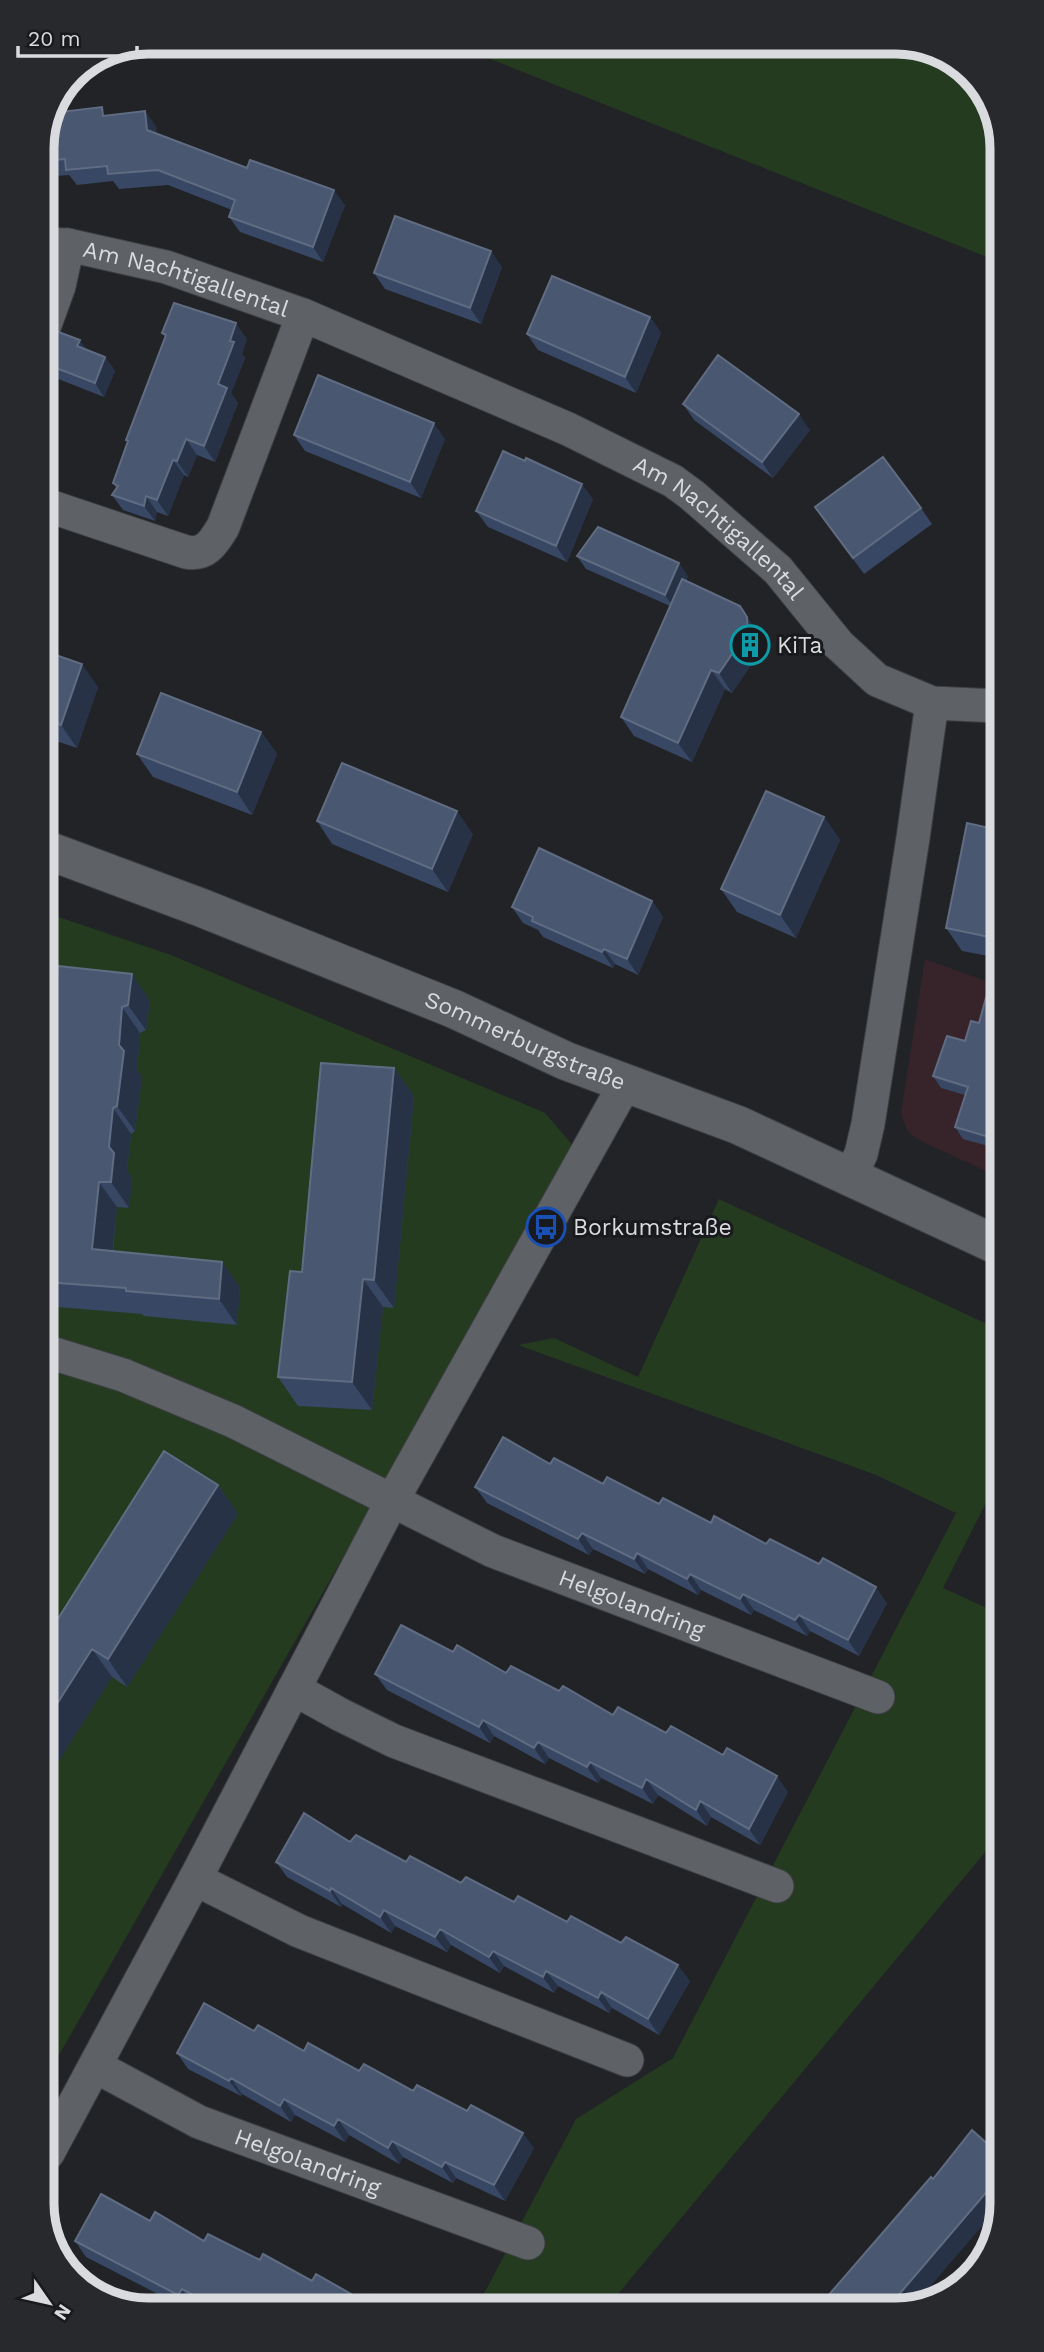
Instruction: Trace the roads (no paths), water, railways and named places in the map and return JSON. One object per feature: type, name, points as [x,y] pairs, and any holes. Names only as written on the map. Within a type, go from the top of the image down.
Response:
[{"type":"street","name":"Am Nachtigallental","points":[[54,300],[59,286],[55,244],[166,267],[303,315],[568,429],[673,481],[778,570],[838,644],[877,680],[932,703]]},
{"type":"street","name":"Am Nachtigallental","points":[[54,508],[186,552],[194,554],[205,550],[214,542],[223,527],[303,315]]},
{"type":"street","points":[[849,1178],[861,1154],[868,1124],[914,838],[932,703],[990,706]]},
{"type":"street","name":"Sommerburgstraße","points":[[54,853],[186,901],[454,1009],[566,1061],[738,1125],[990,1242]]},
{"type":"street","points":[[54,2142],[195,1879],[393,1499],[625,1084]]},
{"type":"street","points":[[54,1354],[122,1375],[233,1421],[393,1499]]},
{"type":"street","name":"Helgolandring","points":[[393,1499],[493,1551],[878,1697]]},
{"type":"street","points":[[294,1689],[341,1716],[394,1741],[777,1886]]},
{"type":"street","points":[[195,1879],[299,1930],[627,2060]]},
{"type":"street","name":"Helgolandring","points":[[94,2066],[199,2122],[528,2243]]},
{"type":"place","name":"KiTa","points":[[750,645]]},
{"type":"place","name":"Borkumstraße","points":[[546,1227]]}]
